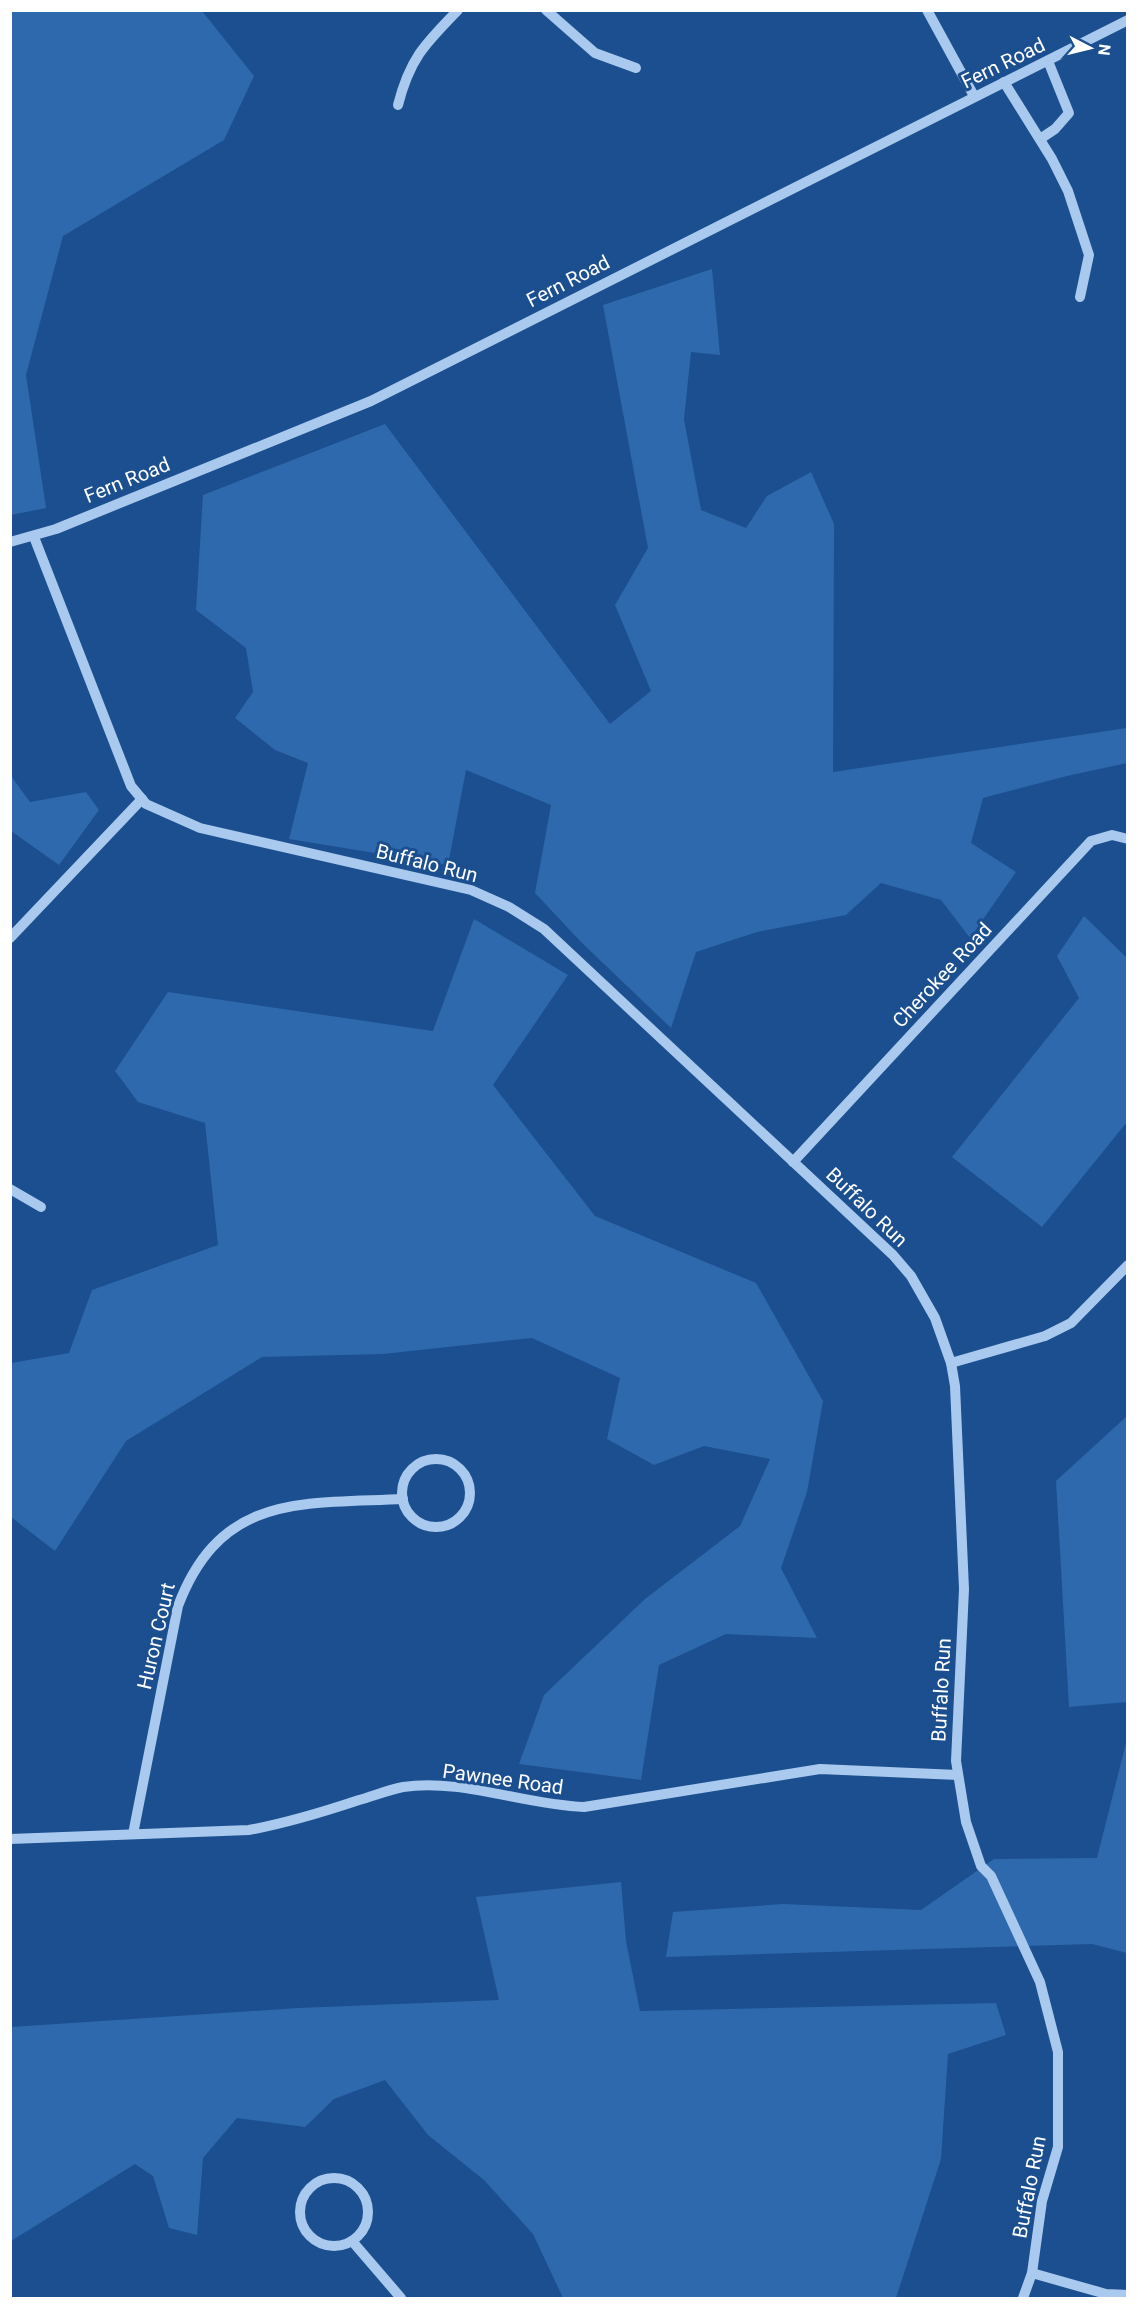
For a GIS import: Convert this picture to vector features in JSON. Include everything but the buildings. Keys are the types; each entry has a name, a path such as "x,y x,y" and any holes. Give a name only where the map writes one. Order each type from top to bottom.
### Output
{"street":[{"path":"398,105 405,78 419,51 458,10"},
{"path":"546,10 595,53 636,68"},
{"path":"927,10 974,96"},
{"name":"Fern Road","path":"10,542 34,537 371,401 1128,20"},
{"path":"1040,139 1055,129 1069,112 1048,61"},
{"path":"1004,82 1040,139 1068,191 1089,255 1080,297"},
{"name":"Buffalo Run","path":"34,537 131,786 146,804 200,828 471,890 509,907 544,929 893,1255 911,1276 935,1318 951,1363 955,1386 964,1589 957,1750 958,1775 966,1821 981,1866 991,1876 1040,1982 1058,2052 1058,2147 1042,2201 1032,2273 1023,2298"},
{"path":"10,938 142,799"},
{"name":"Cherokee Road","path":"793,1162 1091,841 1113,835 1128,839"},
{"path":"10,1189 41,1207"},
{"path":"951,1363 1045,1336 1071,1323 1128,1265"},
{"path":"433,1459 453,1464 467,1479 470,1490 468,1504 463,1513 446,1525 432,1526 415,1520 408,1512 403,1499 402,1488 411,1470 423,1461 433,1459"},
{"name":"Huron Court","path":"133,1834 178,1606 188,1579 204,1555 236,1526 276,1509 301,1504 403,1499"},
{"name":"Pawnee Road","path":"10,1839 249,1830 279,1825 410,1787 462,1789 551,1806 584,1807 820,1769 958,1775"},
{"path":"328,2179 349,2181 364,2195 368,2209 366,2223 362,2232 352,2241 330,2245 314,2239 307,2231 302,2222 301,2208 304,2197 318,2182 328,2179"},
{"path":"352,2241 401,2298"},
{"path":"1032,2273 1106,2294 1128,2295"}],"shaded area":[{"path":"11,10 202,11 254,76 224,140 63,236 26,375 46,508 11,515"},
{"path":"712,269 720,355 691,352 684,419 701,510 746,528 767,496 811,472 834,524 833,772 1127,728 1127,763 983,798 971,843 1016,872 970,938 941,900 881,883 846,915 757,932 696,952 671,1028 581,942 535,893 551,805 466,770 448,865 289,839 308,763 275,750 235,718 253,692 246,648 196,610 203,495 385,424 610,724 651,691 615,605 648,548 603,305"},
{"path":"11,776 30,802 86,792 99,810 59,865 11,831"},
{"path":"1084,916 1127,958 1127,1122 1042,1227 952,1157 1079,998 1057,956"},
{"path":"474,919 568,975 493,1085 595,1216 756,1283 823,1401 807,1492 781,1568 817,1638 726,1634 659,1665 641,1780 519,1764 544,1695 645,1599 740,1526 770,1459 704,1446 654,1465 607,1439 620,1378 532,1338 383,1354 262,1357 126,1441 55,1551 11,1517 11,1363 69,1353 92,1290 218,1245 205,1123 138,1102 115,1071 168,992 433,1031"},
{"path":"1127,1416 1127,1702 1069,1707 1056,1481"},
{"path":"1127,1739 1127,1953 1092,1944 666,1957 673,1912 783,1904 921,1910 994,1859 1097,1858"},
{"path":"621,1882 626,1941 640,2011 996,2003 1006,2035 948,2054 941,2159 896,2298 563,2298 533,2234 484,2180 428,2135 385,2080 334,2099 305,2127 237,2118 203,2158 197,2235 169,2228 153,2176 135,2164 11,2241 11,2027 298,2008 499,2000 476,1897"}]}
